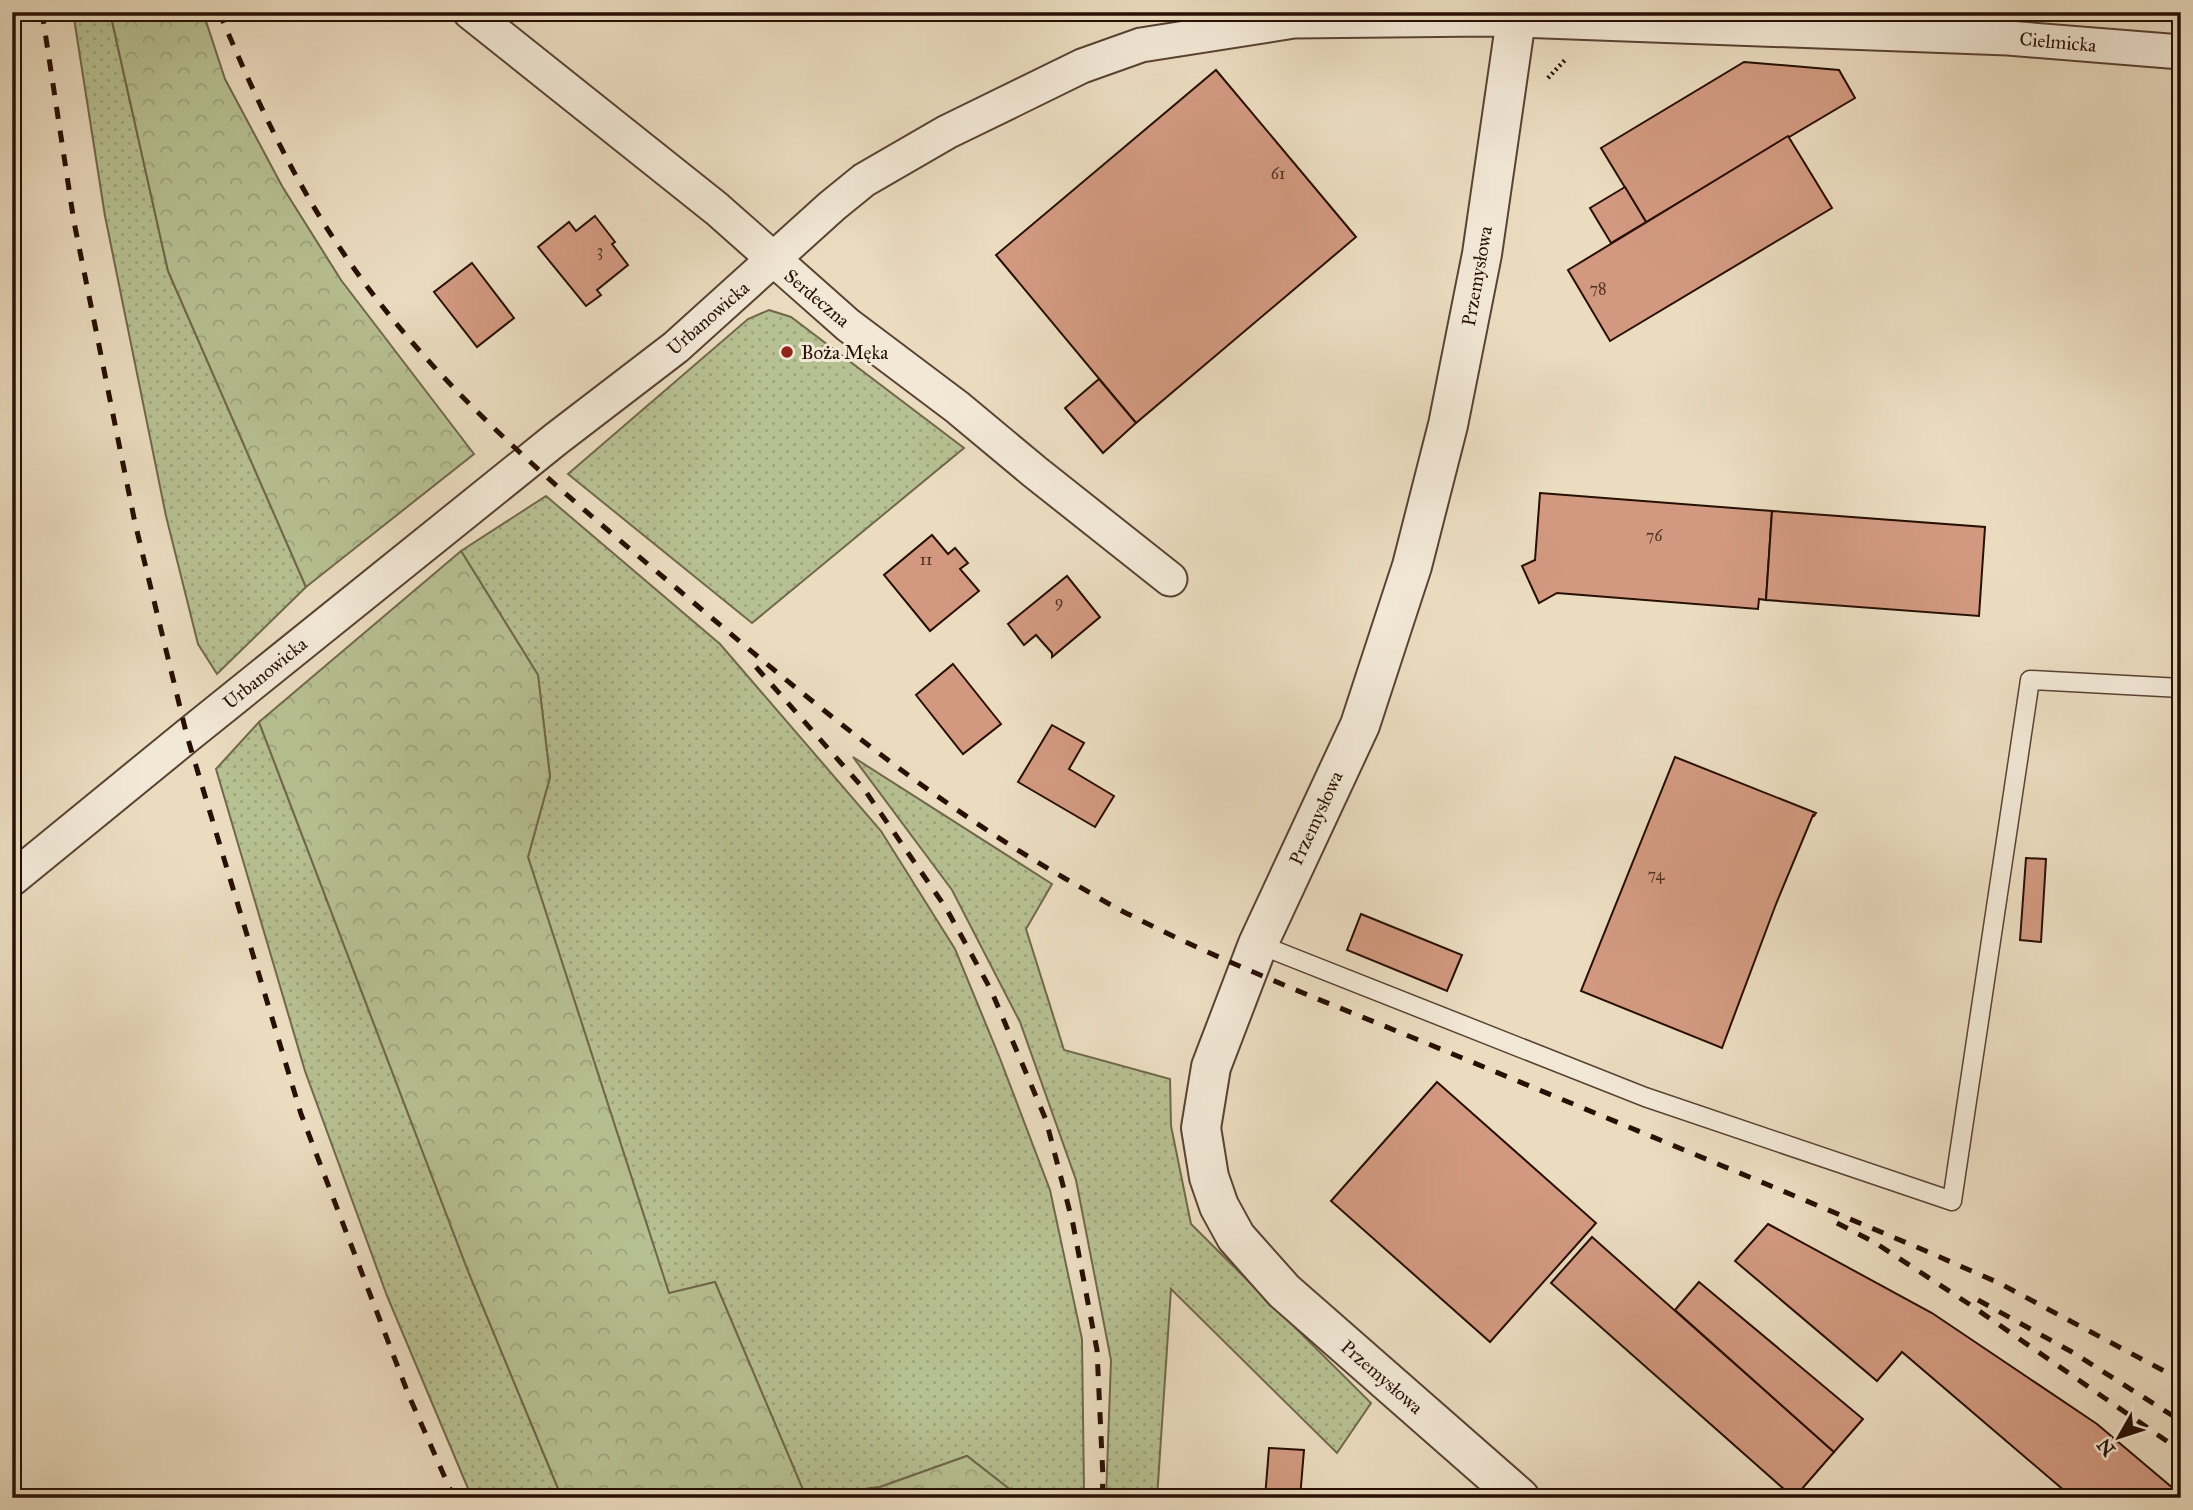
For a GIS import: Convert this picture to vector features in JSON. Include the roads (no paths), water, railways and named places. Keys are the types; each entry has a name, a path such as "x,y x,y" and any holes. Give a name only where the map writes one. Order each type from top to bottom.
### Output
{"street":[{"name":"Serdeczna","path":"470,12 717,209 848,326 957,407 1170,579"},
{"name":"Urbanowicka","path":"12,879 556,439 676,347 832,206 864,180 898,159 1082,66 1141,45 1294,21 1516,17"},
{"name":"Cielmicka","path":"1516,17 2008,38 2181,52"},
{"name":"Przemysłowa","path":"1516,17 1482,254 1448,425 1412,566 1360,725 1258,944 1211,1067 1201,1128 1209,1177 1219,1206 1236,1237 1284,1291 1520,1498"}],"lane":[{"path":"1258,944 1645,1097 1952,1201 2030,680 2181,688"}],"railway":[{"path":"42,12 74,222 135,523 187,736 301,1114 409,1396 454,1498"},
{"path":"219,12 276,136 325,226 379,302 417,348 458,392 544,475 820,707 964,815 1066,879 1170,935 1286,986 1999,1283 2181,1380"},
{"path":"756,667 864,789 946,908 991,990 1046,1120 1073,1224 1097,1350 1102,1498"},
{"path":"1837,1223 1874,1242 1969,1304 2181,1451"},
{"path":"1978,1300 2072,1352 2181,1421"}],"place":[{"name":"Boża Męka","path":"787,352"}]}
